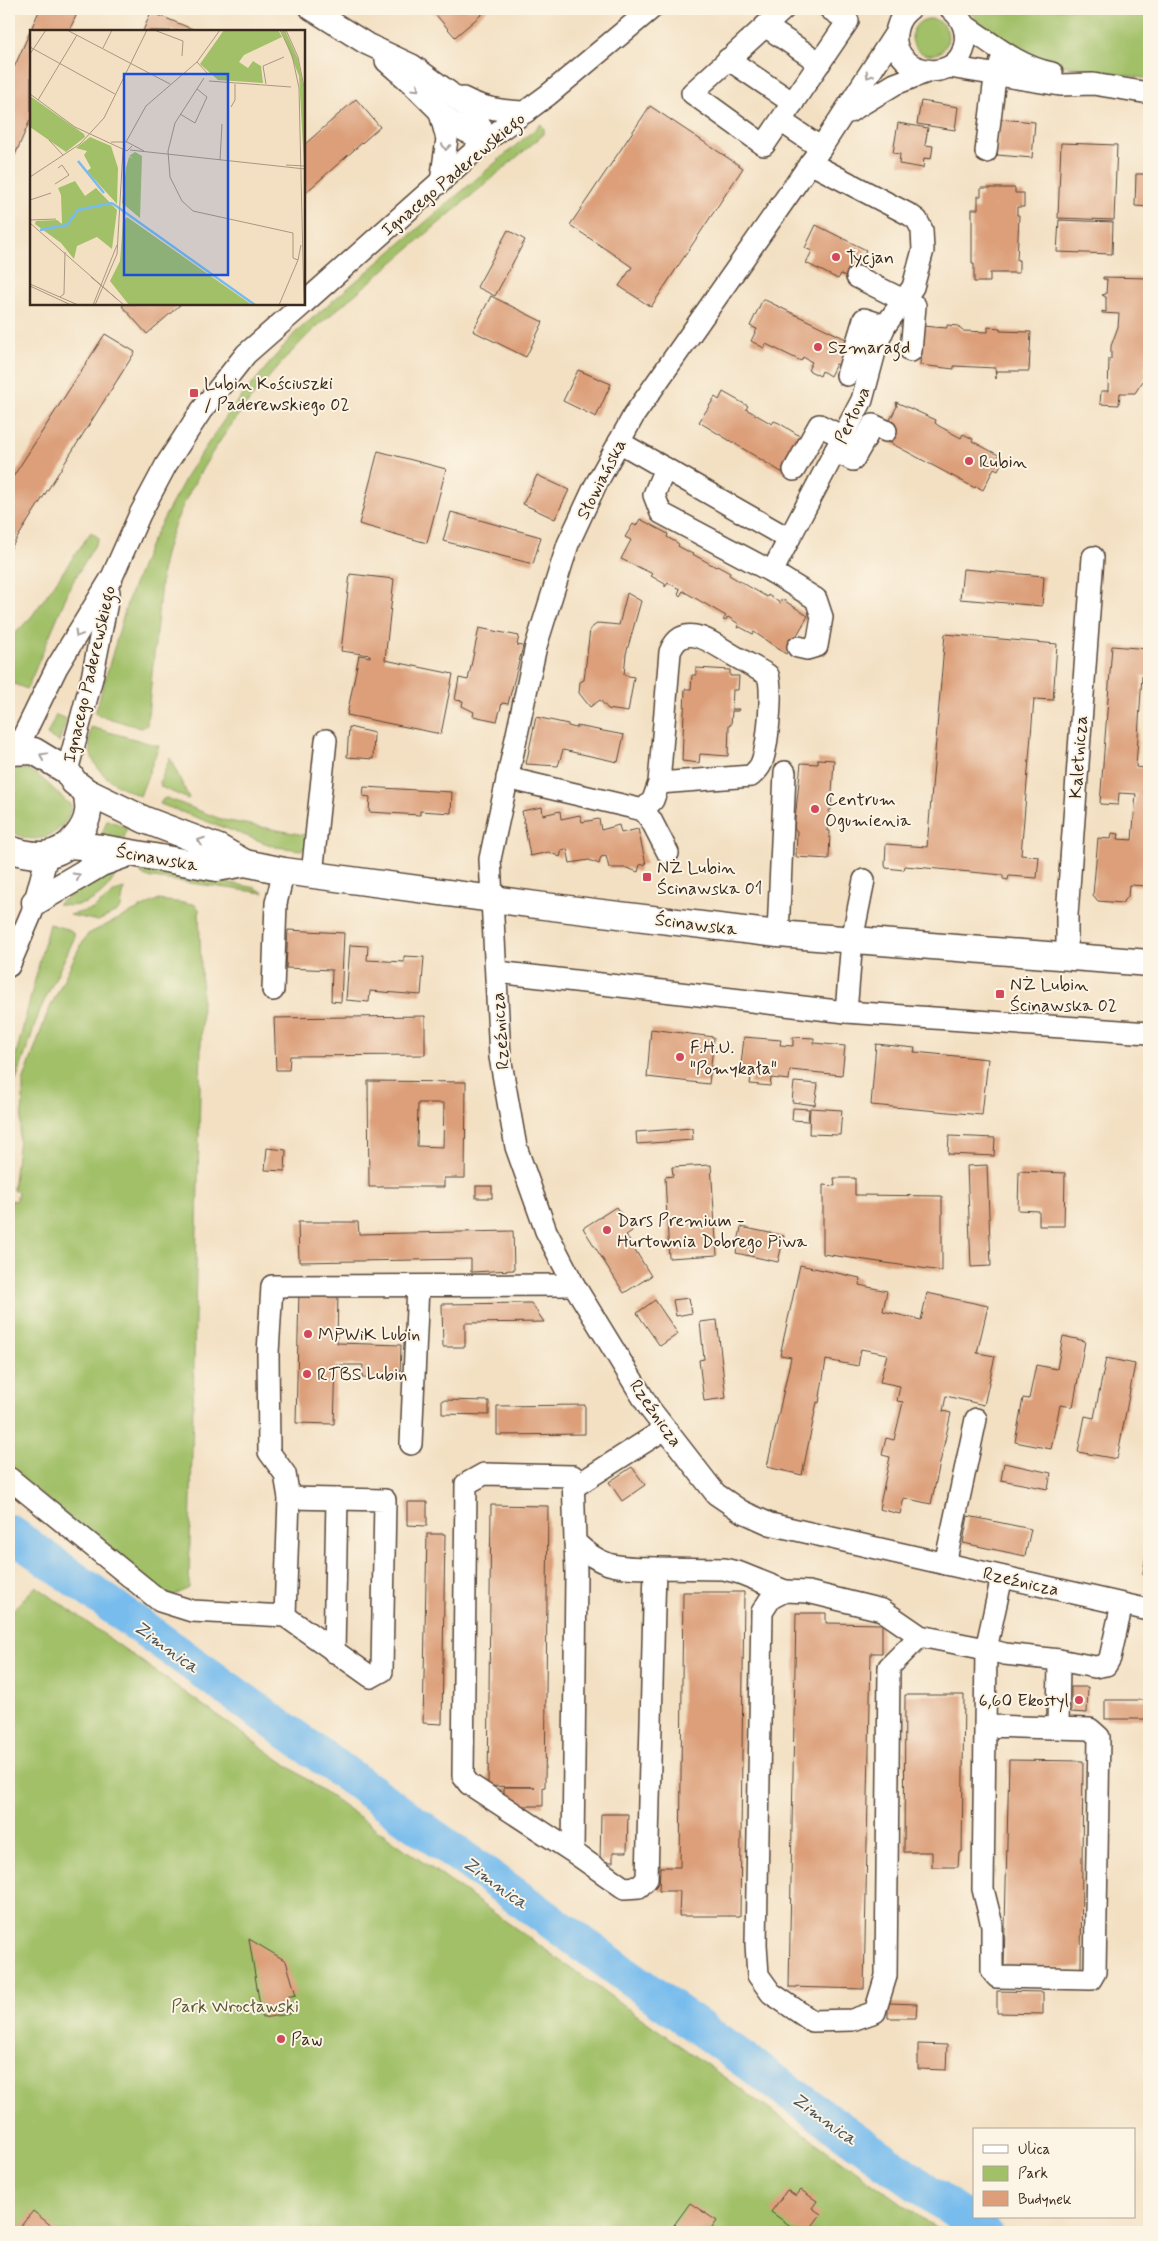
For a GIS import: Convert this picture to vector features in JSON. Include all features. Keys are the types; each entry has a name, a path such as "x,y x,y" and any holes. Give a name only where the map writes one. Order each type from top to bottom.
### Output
{"main road":[{"name":"Ścinawska","path":"13,751 34,751 67,771 74,782 87,792 145,820 219,848 244,863 284,871 778,934 1149,963"},
{"path":"58,850 83,829 88,812 87,792"},
{"name":"Ścinawska","path":"9,849 26,855 58,850 103,848 126,854 217,868 244,863"},
{"path":"35,902 100,863 126,854"}],"street":[{"path":"311,9 367,44 412,65 449,92 473,112 488,140"},
{"name":"Ignacego Paderewskiego","path":"305,301 488,140 526,112 652,9"},
{"path":"784,9 692,93 764,145 848,22 830,9"},
{"path":"901,17 900,55 907,63 927,72"},
{"name":"Słowiańska","path":"494,899 490,858 536,646 568,544 595,486 634,416 843,116 901,17"},
{"path":"958,17 1003,54 1043,71 1093,84"},
{"path":"949,68 959,58 966,36 958,17"},
{"path":"765,26 820,63"},
{"path":"367,44 421,92 440,113 475,137 488,140"},
{"path":"986,152 994,86 1003,54"},
{"path":"728,59 793,103"},
{"path":"843,116 895,84 927,72 949,68 1060,84 1093,84 1149,92"},
{"path":"449,92 479,106 495,110 526,112"},
{"path":"440,113 447,139 441,182"},
{"path":"781,121 816,156"},
{"name":"Perłowa","path":"772,572 866,389 877,344 885,326 913,287 923,250 922,230 917,220 816,156"},
{"path":"857,277 915,306 911,351"},
{"name":"Ignacego Paderewskiego","path":"13,751 57,667 112,577 140,514 166,465 202,411 246,354 301,305"},
{"path":"847,374 864,319 885,326"},
{"path":"794,470 819,425 853,460 873,425 886,431"},
{"path":"620,442 789,539"},
{"path":"665,468 654,495 661,513 772,572 816,599 820,606 822,617 817,646 807,650 798,647"},
{"name":"Kaletnicza","path":"1067,957 1067,915 1093,557"},
{"name":"Ignacego Paderewskiego","path":"67,771 92,678 112,577"},
{"path":"643,810 653,800 659,783 670,652 674,643 683,636 701,636 768,675 771,688 764,756 760,767 751,776 659,783"},
{"path":"312,875 326,740"},
{"path":"778,934 785,772"},
{"path":"507,778 643,810 652,820 668,854"},
{"path":"9,966 58,850"},
{"path":"273,990 276,903 284,871"},
{"path":"846,1012 852,940 864,880"},
{"name":"Rzeźnicza","path":"494,899 500,1057 516,1147 546,1231 574,1285 650,1410 716,1494 748,1514 770,1524 1149,1610"},
{"path":"497,972 846,1012 1149,1034"},
{"path":"285,1616 288,1498 285,1474 269,1452 268,1353 272,1286 574,1285"},
{"path":"411,1444 418,1286"},
{"path":"945,1564 976,1419"},
{"path":"574,1487 665,1429"},
{"path":"572,1852 575,1542 572,1476 484,1474 466,1484 464,1776 470,1784 624,1888 639,1887 647,1879 655,1568"},
{"path":"9,1478 160,1600 192,1611 285,1616 371,1677 382,1671 385,1500 288,1498"},
{"path":"334,1652 337,1499"},
{"path":"575,1542 589,1556 608,1566 724,1569 740,1572 785,1591 808,1592 882,1610 920,1636 1005,1654 1059,1660 1095,1667 1106,1665 1110,1658 1122,1604"},
{"path":"986,1726 1090,1730 1099,1737 1095,1972 1091,1979 996,1977 992,1971 992,1925 983,1889 986,1649 1002,1577"},
{"path":"785,1591 771,1598 762,1612 756,1944 758,1975 771,1993 812,2021 852,2020 875,2012 882,1992 886,1976 889,1667 920,1636"},
{"path":"1058,1728 1059,1660"}],"green space":[{"path":"966,9 1149,9 1149,79 1041,62 991,35"},
{"path":"930,19 937,20 943,24 947,30 947,44 943,50 937,54 930,55 923,54 917,50 913,44 912,37 913,30 917,24 923,20"},
{"path":"541,124 544,134 313,330 290,353 244,407 203,468 172,532 163,563 147,725 141,728 95,714 128,600 150,544 190,470 233,407 295,333"},
{"path":"91,532 99,538 71,585 27,689 9,682 9,640 32,616"},
{"path":"56,715 67,719 59,742 47,735"},
{"path":"91,727 159,746 140,796 117,785 100,771 94,762 91,752 89,741"},
{"path":"170,758 188,799 161,787 160,782"},
{"path":"19,768 41,778 71,805 69,816 56,832 37,839 18,835 9,828 9,770"},
{"path":"167,798 223,820 310,836 305,848 301,850 276,847 160,804 163,799"},
{"path":"107,820 127,827 124,839 102,834"},
{"path":"119,866 110,884 96,898 78,905 57,904"},
{"path":"141,866 256,888 264,893 146,877 141,874"},
{"path":"124,889 121,907 117,912 98,921 70,915 93,909 115,892"},
{"path":"157,900 194,904 199,909 202,1000 189,1588 173,1596 162,1594 9,1468 9,1217 11,1200 16,1201 18,1192 13,1190 23,1104 23,1082 47,1014 80,946 88,934"},
{"path":"49,924 70,930 74,934 74,939 40,1010 16,1081 16,1055"},
{"name":"Park Wrocławski","path":"36,1586 941,2232 9,2232 9,1614"}],"building":[{"path":"40,9 79,9 69,30 31,30"},
{"path":"431,9 488,9 455,37"},
{"path":"151,12 195,30 143,30"},
{"path":"30,32 30,120 9,169 9,79"},
{"path":"356,99 380,127 305,193 305,144"},
{"path":"921,101 958,107 955,130 917,124"},
{"path":"650,106 743,168 651,307 619,286 632,267 570,225"},
{"path":"1000,119 1035,122 1032,158 997,155"},
{"path":"898,123 928,128 925,145 933,146 931,159 924,158 923,168 899,164 900,154 893,153"},
{"path":"1061,143 1117,145 1114,220 1058,218"},
{"path":"1136,174 1149,174 1149,207 1135,206"},
{"path":"981,188 1015,188 1015,193 1024,193 1024,207 1017,207 1017,215 1019,215 1017,260 1019,260 1019,273 990,273 990,282 974,282 974,264 972,264 972,209 978,209 978,196 981,196"},
{"path":"1059,220 1113,222 1112,254 1057,252"},
{"name":"Tycjan","path":"816,225 866,250 852,279 841,274 838,279 806,263 812,251 805,248"},
{"path":"508,230 525,240 495,296 477,287"},
{"path":"1103,277 1149,278 1149,343 1145,370 1147,375 1135,393 1120,393 1119,405 1100,404 1101,391 1108,391 1109,359 1111,359 1111,346 1118,327 1119,314 1102,313 1102,311 1106,312 1106,297 1102,295 1106,294 1107,279 1103,279"},
{"path":"491,296 543,322 526,357 473,331"},
{"path":"763,299 848,340 841,354 847,357 842,367 836,364 830,376 822,371 820,376 808,370 812,362 803,357 801,361 766,344 764,348 751,341 757,329 750,326"},
{"path":"124,305 180,305 147,334 122,306"},
{"path":"947,325 959,326 963,331 988,332 988,327 1000,328 1000,331 1031,332 1029,371 996,371 996,379 995,368 954,366 954,369 920,365 922,326 947,328"},
{"path":"105,334 135,352 9,551 9,483"},
{"path":"578,370 611,384 596,417 563,401"},
{"path":"723,392 748,406 746,409 772,424 774,421 779,423 803,438 783,473 699,422 715,397 719,400"},
{"path":"896,402 936,420 935,423 939,426 961,438 963,434 973,439 972,441 1004,458 998,470 994,468 983,490 976,486 975,488 885,440 889,422 897,406"},
{"path":"378,451 446,469 427,543 359,524"},
{"path":"537,475 569,490 555,519 523,504"},
{"path":"451,512 541,537 533,564 443,541"},
{"path":"640,519 668,534 667,537 679,544 678,546 730,573 729,575 767,597 768,595 780,603 782,599 808,616 786,654 754,632 753,634 740,627 737,628 739,624 728,617 725,621 723,620 726,616 683,591 680,596 678,594 680,589 668,583 665,587 665,584 651,576 653,574 621,559 631,540 625,537 633,524 636,526"},
{"path":"963,569 1044,576 1042,606 960,599"},
{"path":"350,574 394,579 385,660 453,674 441,734 347,715 359,655 370,657 370,655 341,651"},
{"path":"627,593 641,601 626,654 624,675 634,677 628,712 608,709 600,700 590,707 579,693 580,682 584,680 590,629 598,623 619,625"},
{"path":"479,628 519,636 517,645 523,646 508,704 502,703 497,721 473,716 474,712 462,706 463,701 455,700 459,678 468,680"},
{"path":"945,634 1057,644 1053,700 1034,699 1021,855 1039,857 1037,878 1009,876 1008,880 1003,879 1003,875 905,866 904,870 886,868 886,844 927,847"},
{"path":"1112,646 1149,649 1149,676 1142,676 1136,767 1145,768 1144,794 1149,794 1149,886 1129,885 1128,897 1122,903 1098,901 1093,895 1098,838 1111,839 1112,833 1119,834 1118,839 1132,840 1136,794 1119,793 1118,805 1100,804"},
{"path":"696,668 730,670 730,676 739,676 738,690 733,690 732,709 739,709 738,711 732,711 731,725 729,725 728,756 700,754 699,763 682,761 685,689 691,689 692,675 696,675"},
{"path":"536,717 568,724 568,726 576,728 577,726 624,735 618,762 563,750 558,766 526,764"},
{"path":"349,727 374,733 373,759 347,757"},
{"name":"Centrum Ogumienia","path":"818,759 834,760 831,810 829,810 827,831 830,831 829,859 796,857 797,831 794,829 801,763 818,764"},
{"path":"364,787 452,792 451,813 420,811 420,815 369,812 370,797 363,796"},
{"path":"542,807 543,815 560,811 561,819 580,815 582,822 599,819 601,830 619,825 621,833 638,829 646,864 640,865 638,872 627,868 609,868 606,856 601,857 599,864 589,860 570,863 567,849 562,850 560,857 549,852 530,856 522,811"},
{"path":"288,930 344,933 341,1002 331,1001 332,970 286,968"},
{"path":"350,945 368,946 367,960 404,962 404,956 424,957 421,995 370,991 369,1002 346,1000"},
{"path":"425,1016 425,1055 290,1056 289,1070 276,1070 274,1018"},
{"name":"F.H.U. \"Pomykała\"","path":"651,1029 714,1037 709,1084 647,1077"},
{"path":"744,1037 781,1040 780,1045 793,1046 793,1037 814,1038 814,1043 845,1046 842,1075 790,1070 789,1080 771,1078 770,1086 750,1084 751,1076 740,1075"},
{"path":"876,1044 915,1048 914,1052 988,1059 982,1115 871,1105"},
{"path":"368,1081 466,1082 465,1178 444,1178 444,1187 369,1187","holes":["418,1103 444,1103 443,1147 417,1146"]},
{"path":"794,1082 818,1084 815,1105 792,1102"},
{"path":"793,1108 809,1109 808,1121 792,1120"},
{"path":"810,1108 842,1110 840,1135 809,1134"},
{"path":"692,1128 693,1140 637,1144 636,1132"},
{"path":"949,1136 995,1138 994,1156 948,1154"},
{"path":"267,1148 286,1150 285,1171 265,1170"},
{"path":"711,1165 717,1255 669,1258 665,1177 673,1176 672,1167"},
{"path":"987,1165 991,1266 971,1267 967,1166"},
{"path":"1019,1171 1065,1173 1064,1226 1039,1226 1039,1211 1018,1210"},
{"path":"834,1178 855,1178 855,1195 942,1196 942,1271 823,1254 823,1185 835,1186"},
{"path":"476,1186 492,1186 492,1198 476,1198"},
{"path":"616,1207 632,1231 626,1235 651,1276 624,1293 583,1228"},
{"path":"298,1222 358,1222 359,1234 513,1231 514,1270 471,1272 471,1259 299,1262"},
{"path":"741,1227 784,1236 778,1262 736,1253"},
{"path":"800,1265 860,1278 859,1285 887,1291 883,1311 921,1320 927,1293 988,1306 977,1353 995,1356 984,1405 946,1396 943,1411 951,1413 931,1504 904,1498 900,1514 879,1509 890,1457 882,1455 886,1438 894,1440 903,1402 897,1401 900,1386 880,1382 887,1354 861,1349 858,1366 826,1360 819,1403 817,1402 802,1475 767,1467 791,1357 780,1355"},
{"path":"299,1291 338,1293 337,1343 401,1345 400,1379 362,1378 363,1365 336,1365 334,1424 296,1423"},
{"path":"689,1298 692,1313 676,1316 673,1300"},
{"path":"655,1300 678,1334 660,1346 637,1313"},
{"path":"531,1303 544,1322 465,1323 465,1347 443,1347 442,1304"},
{"path":"717,1320 726,1398 704,1401 699,1360 704,1359 700,1322"},
{"path":"1063,1336 1085,1341 1073,1407 1060,1405 1051,1449 1015,1442 1023,1398 1029,1399 1036,1365 1057,1369"},
{"path":"1106,1358 1135,1364 1117,1459 1078,1452 1085,1416 1094,1418"},
{"path":"442,1400 489,1401 489,1415 442,1414"},
{"path":"585,1405 585,1434 497,1435 497,1406"},
{"path":"1004,1463 1051,1473 1048,1489 1001,1480"},
{"path":"632,1467 645,1485 622,1501 609,1482"},
{"path":"407,1502 427,1502 427,1526 407,1525"},
{"path":"491,1505 548,1506 545,1787 543,1787 543,1806 509,1806 504,1802 504,1787 535,1787 488,1786"},
{"path":"968,1516 1031,1529 1025,1556 963,1543"},
{"path":"427,1534 445,1534 442,1724 423,1723"},
{"path":"1146,1554 1149,1554 1149,1575 1143,1574"},
{"path":"683,1592 744,1592 740,1916 679,1916 680,1891 659,1891 660,1867 680,1867"},
{"path":"796,1613 826,1613 826,1623 882,1624 882,1653 871,1653 864,1989 789,1987"},
{"name":"6,60 Ekostyl","path":"1071,1687 1088,1687 1087,1713 1071,1712"},
{"path":"905,1695 964,1695 962,1852 959,1852 958,1867 932,1867 932,1852 904,1852"},
{"path":"1105,1700 1149,1700 1149,1719 1105,1719"},
{"path":"1009,1760 1083,1761 1081,1968 1004,1967"},
{"path":"601,1814 628,1814 627,1852 613,1852 613,1862 600,1862"},
{"path":"249,1939 286,1961 296,1995 286,1997 289,2014 262,2018"},
{"path":"997,1991 1043,1992 1043,2014 997,2013"},
{"path":"888,2003 917,2004 916,2018 888,2018"},
{"path":"918,2044 947,2045 946,2070 918,2069"},
{"path":"787,2190 796,2196 801,2190 817,2201 812,2208 821,2214 808,2232 799,2232 771,2212"},
{"path":"690,2203 717,2221 710,2231 669,2232"},
{"path":"33,2211 59,2232 16,2232"}],"waterway":[{"name":"Zimnica","path":"9,1532 984,2232"}],"place":[{"name":"Tycjan","path":"836,257"},
{"name":"Szmaragd","path":"818,347"},
{"name":"Lubin Kościuszki / Paderewskiego 02","path":"194,393"},
{"name":"Rubin","path":"969,461"},
{"name":"Centrum Ogumienia","path":"815,809"},
{"name":"NŻ Lubin Ścinawska 01","path":"647,877"},
{"name":"NŻ Lubin Ścinawska 02","path":"1000,994"},
{"name":"F.H.U. \"Pomykała\"","path":"680,1057"},
{"name":"Dars Premium - Hurtownia Dobrego Piwa","path":"607,1230"},
{"name":"MPWiK Lubin","path":"308,1334"},
{"name":"RTBS Lubin","path":"307,1374"},
{"name":"6,60 Ekostyl","path":"1079,1700"},
{"name":"Paw","path":"281,2039"}]}
